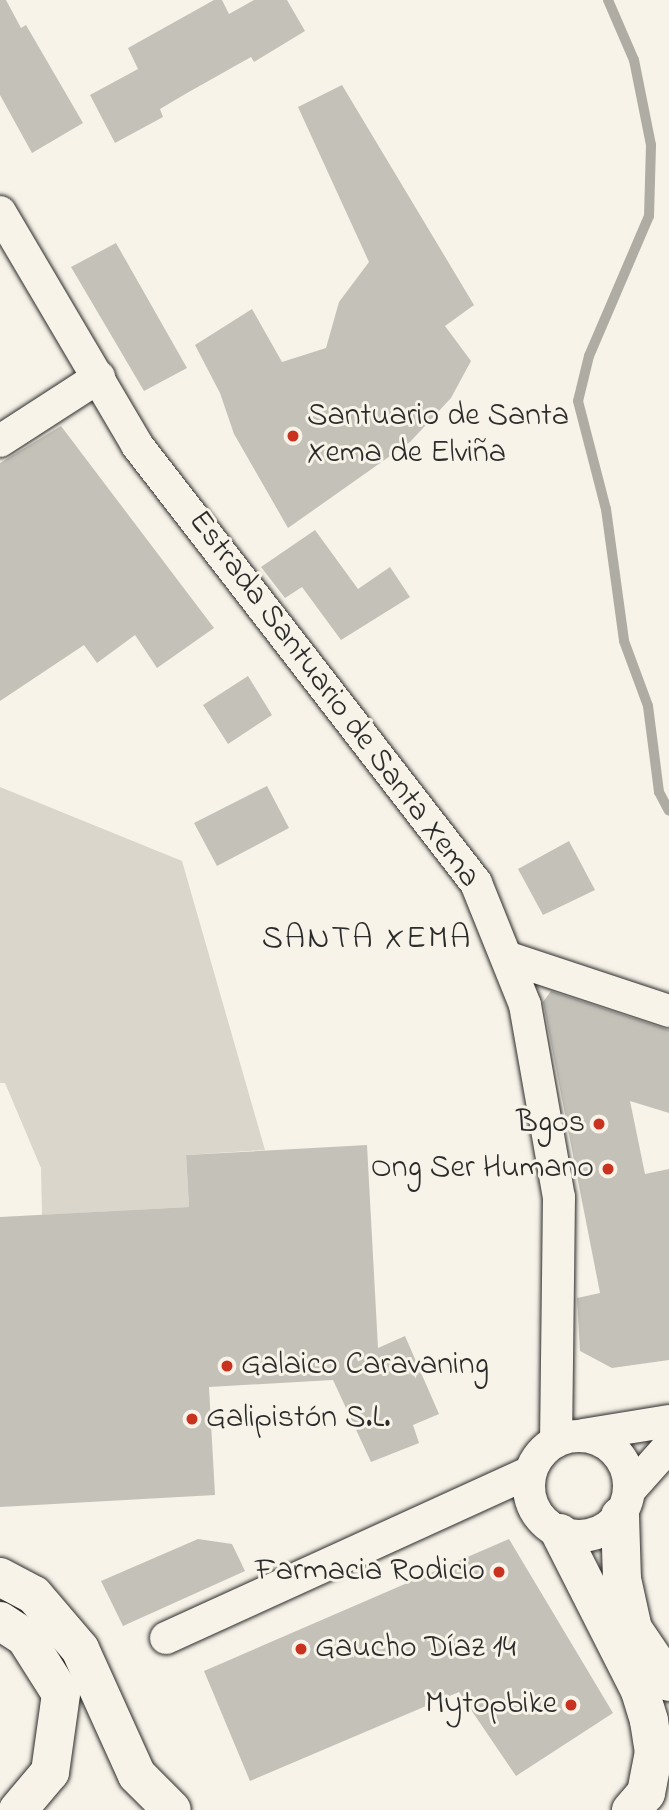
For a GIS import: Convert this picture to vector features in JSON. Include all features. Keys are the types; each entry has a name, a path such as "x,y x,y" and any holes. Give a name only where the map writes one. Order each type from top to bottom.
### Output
{"highway":[{"path":"625,1504 622,1579 633,1629 669,1682"},
{"path":"561,1534 640,1691 649,1721 654,1752 646,1793 631,1810"},
{"path":"0,1577 34,1595 80,1649 137,1775 172,1810"},
{"path":"0,1621 25,1637 61,1694 50,1772 18,1810"}],"street":[{"name":"Estrada Santuario de Santa Xema","path":"0,212 137,445 476,883 509,958 525,1005 559,1197 569,1438"},
{"path":"0,441 99,377"},
{"path":"509,958 669,1011"},
{"path":"669,1421 569,1438 536,1460 530,1472 534,1508 547,1526 561,1534 593,1535 625,1504 669,1446"},
{"path":"569,1438 612,1448 629,1475 625,1504"},
{"path":"166,1638 530,1472"}],"shaded area":[{"path":"0,787 182,861 265,1150 186,1155 189,1207 42,1215 41,1168 5,1083 0,1083"}],"building":[{"path":"0,0 6,0 21,28 26,25 83,123 32,153 0,95"},
{"path":"214,0 222,0 229,14 254,0 287,0 305,31 254,62 251,57 187,93 160,109 163,117 115,143 90,95 138,69 128,48"},
{"path":"342,85 474,305 445,326 471,361 451,398 410,442 288,528 234,434 220,393 195,345 252,309 282,362 326,348 339,302 369,262 298,107"},
{"path":"116,243 187,368 144,391 71,267"},
{"path":"61,426 214,628 157,668 135,635 97,663 84,645 0,701 0,463"},
{"path":"315,530 358,589 390,567 410,597 341,640 302,587 285,598 261,567"},
{"path":"248,676 272,715 228,744 203,705"},
{"path":"267,786 289,828 217,866 194,823"},
{"path":"569,841 595,890 543,915 518,869"},
{"path":"551,991 669,1030 669,1113 630,1101 645,1174 669,1169 669,1360 612,1368 580,1351 577,1298 600,1293 543,1002"},
{"path":"367,1145 378,1348 405,1336 439,1414 413,1425 419,1443 371,1462 333,1380 209,1387 215,1495 0,1507 0,1217 189,1207 186,1155"},
{"path":"198,1539 232,1544 245,1571 123,1626 101,1581"},
{"path":"509,1539 613,1713 516,1776 459,1692 250,1781 204,1671"}],"waterway":[{"path":"608,0 634,60 651,145 649,216 589,356 578,401 606,509 624,641 648,706 659,792 669,811"}],"place":[{"name":"Santuario de Santa Xema de Elviña","path":"293,436"},
{"name":"Bgos","path":"599,1124"},
{"name":"Ong Ser Humano","path":"608,1169"},
{"name":"Galaico Caravaning","path":"227,1366"},
{"name":"Galipistón S.L.","path":"192,1419"},
{"name":"Farmacia Rodicio","path":"499,1572"},
{"name":"Gaucho Díaz 14","path":"301,1649"},
{"name":"Mytopbike","path":"571,1705"}],"district":[{"name":"SANTA XEMA","path":"367,940"}]}
